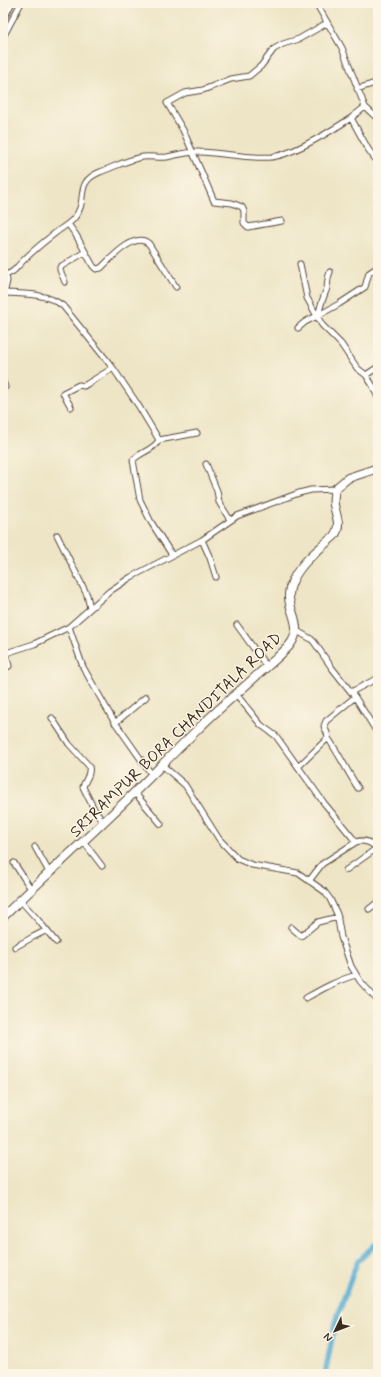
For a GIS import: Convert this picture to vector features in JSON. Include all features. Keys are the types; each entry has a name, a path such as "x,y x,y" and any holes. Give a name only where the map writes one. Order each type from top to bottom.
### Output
{"main road":[{"path":"3,17 10,3"},
{"path":"335,488 348,478 378,468"},
{"name":"SRIRAMPUR BORA CHANDITALA ROAD","path":"3,917 198,729 268,667 289,645 297,631 289,594 290,587 303,565 334,536 338,530 333,500 335,488"}],"street":[{"path":"3,37 22,3"},
{"path":"316,3 342,48 365,107 378,118"},
{"path":"282,221 250,227 246,226 244,223 244,211 242,207 232,203 216,202 213,199 180,124 168,105 168,102 185,93 203,90 231,79 249,76 261,66 274,49 298,39 327,23"},
{"path":"357,89 378,82"},
{"path":"159,440 113,368 63,306 49,297 4,296 5,274 15,270 42,243 68,224 79,211 85,183 93,176 141,157 166,157 192,151 254,157 278,155 313,141 351,118 365,107"},
{"path":"351,118 368,149 378,163"},
{"path":"68,224 76,235 94,268 99,269 126,244 141,240 146,241 176,288"},
{"path":"65,282 60,267 85,252"},
{"path":"300,264 307,298 318,315 322,325 341,344 357,368 366,375 378,398"},
{"path":"298,328 304,322 339,304 365,287 369,272 378,268"},
{"path":"318,315 330,272"},
{"path":"366,375 378,367"},
{"path":"71,407 64,393 79,385 84,386 113,368"},
{"path":"3,381 5,387"},
{"path":"172,555 160,538 140,500 132,460 152,448 159,440 196,433"},
{"path":"206,464 217,490 219,502 230,520"},
{"path":"3,669 9,666 4,654 37,642 69,626 110,591 131,577 202,540 230,520 243,513 269,505 299,493 311,490 335,488"},
{"path":"57,535 87,595 90,608"},
{"path":"202,540 216,577"},
{"path":"238,625 268,667"},
{"path":"69,626 83,667 115,723 152,775"},
{"path":"297,631 314,642 332,668 353,694 378,734"},
{"path":"358,788 347,772 339,755 328,738 324,726 325,723 353,694 378,678"},
{"path":"236,694 261,725 276,736 324,803 356,842"},
{"path":"115,723 146,697"},
{"path":"52,718 69,744 89,766 90,769 88,779 83,787 94,809 103,822"},
{"path":"298,767 328,738"},
{"path":"162,765 185,785 219,839 238,859 252,865 298,873 324,891 334,906 338,917 341,937 351,966 360,981 378,1001"},
{"path":"134,792 161,824"},
{"path":"309,881 322,864 360,840 366,841 377,848 346,870"},
{"path":"83,841 102,866"},
{"path":"35,848 50,872"},
{"path":"14,863 31,890"},
{"path":"20,900 56,942"},
{"path":"369,909 378,902"},
{"path":"291,927 300,936 318,922 338,917"},
{"path":"16,947 47,930"},
{"path":"306,998 343,978 356,975"}],"waterway":[{"path":"325,1374 335,1323 357,1262 378,1242"}]}
